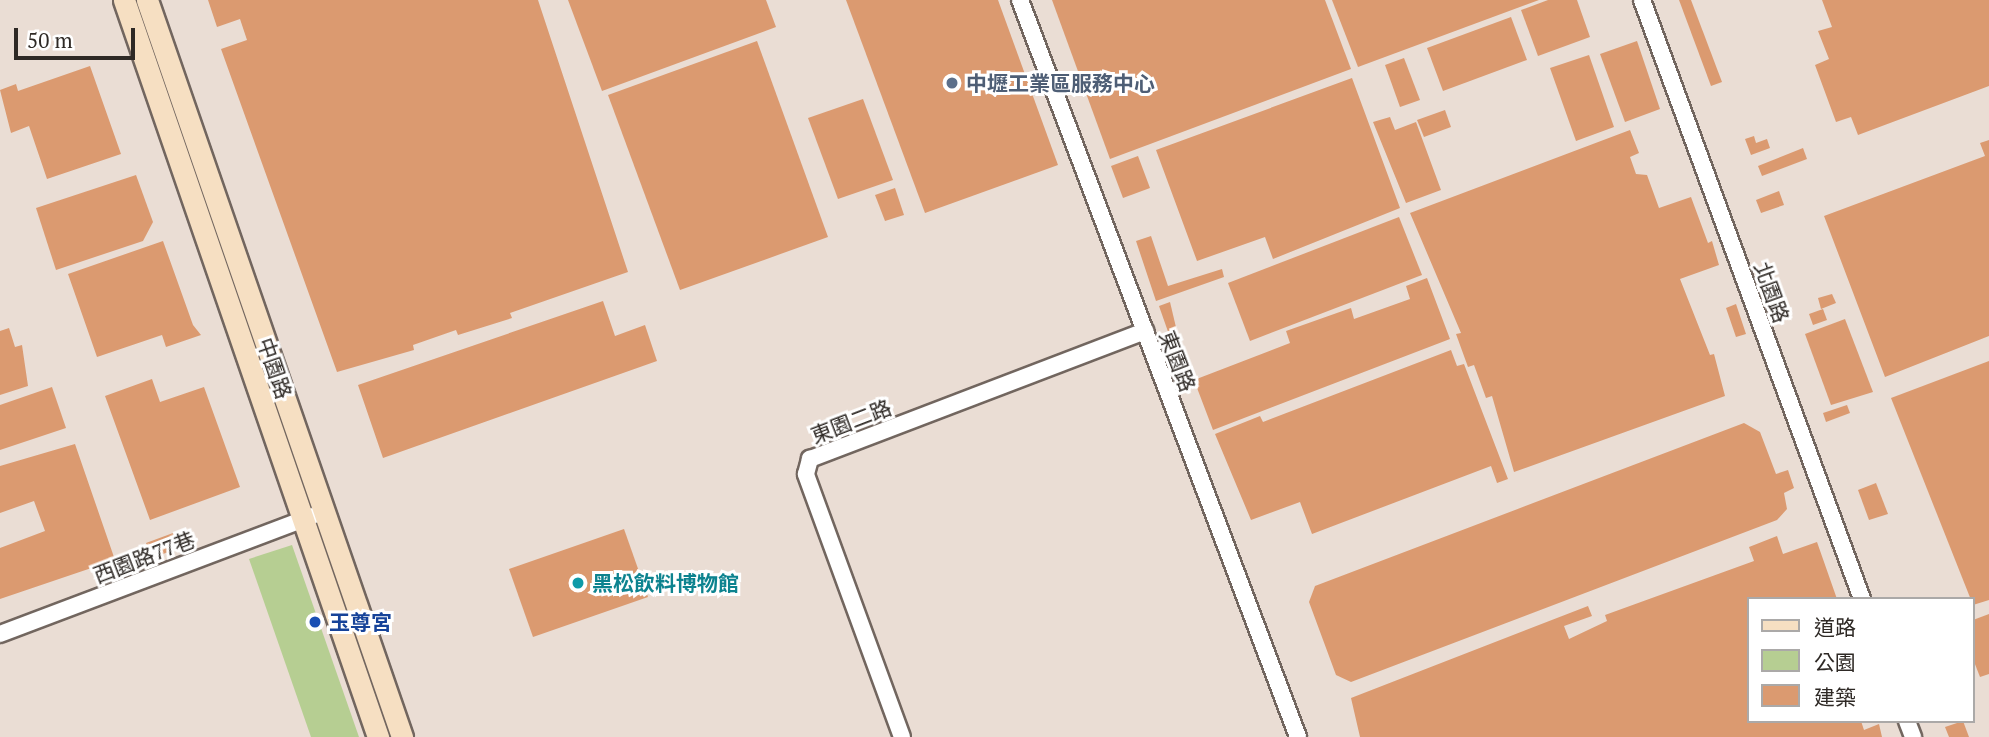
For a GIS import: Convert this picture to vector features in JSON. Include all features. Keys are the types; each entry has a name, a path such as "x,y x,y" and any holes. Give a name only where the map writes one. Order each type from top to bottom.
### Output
{"main road":[{"name":"中園路","path":"124,0 378,737"},
{"name":"中園路","path":"147,0 402,737"}],"street":[{"name":"東園路","path":"1020,0 1298,737"},
{"name":"北園路","path":"1642,0 1861,597"},
{"name":"東園二路","path":"902,737 806,474 810,459 1144,331"},
{"name":"西園路77巷","path":"0,634 324,511"}],"green space":[{"path":"292,545 359,737 311,737 249,559"}],"building":[{"path":"208,0 538,0 628,272 510,313 512,318 458,335 456,330 413,345 414,350 337,372 221,49 247,40 240,19 217,27"},
{"path":"568,0 766,0 776,27 602,91"},
{"name":"中壢工業區服務中心","path":"846,0 998,0 1058,165 925,213"},
{"path":"1052,0 1325,0 1351,69 1110,159"},
{"path":"1332,0 1539,0 1358,67"},
{"path":"1548,0 1577,0 1590,37 1538,56 1521,10"},
{"path":"1679,0 1691,0 1722,82 1711,86"},
{"path":"1822,0 1989,0 1989,86 1858,135 1851,117 1836,122 1815,65 1829,59 1818,31 1832,27"},
{"path":"1511,17 1527,60 1443,91 1427,48"},
{"path":"757,41 828,237 680,290 608,95"},
{"path":"1637,41 1660,109 1625,122 1600,54"},
{"path":"1589,55 1614,127 1576,141 1550,68"},
{"path":"1404,58 1420,100 1400,107 1385,65"},
{"path":"90,66 121,154 47,179 29,126 11,133 0,90 16,84 18,91"},
{"path":"1352,78 1400,208 1273,259 1265,237 1197,261 1156,150"},
{"path":"863,99 893,180 838,199 808,118"},
{"path":"1445,110 1451,127 1424,137 1417,120"},
{"path":"1390,117 1395,130 1416,122 1441,190 1406,203 1373,122"},
{"path":"1630,130 1639,153 1630,157 1636,174 1647,175 1659,208 1691,197 1708,243 1712,241 1719,265 1680,279 1710,355 1714,354 1725,396 1514,472 1492,396 1486,398 1474,365 1468,367 1456,334 1461,333 1410,213"},
{"path":"1754,136 1756,143 1767,139 1770,148 1751,155 1745,139"},
{"path":"1989,140 1989,336 1885,377 1824,216 1985,156 1980,143"},
{"path":"1803,148 1807,159 1762,176 1758,166"},
{"path":"1138,156 1150,188 1123,198 1111,166"},
{"path":"136,175 153,222 143,241 56,270 36,208"},
{"path":"895,188 904,215 885,221 875,195"},
{"path":"1779,191 1784,205 1761,213 1756,200"},
{"path":"1399,217 1422,275 1250,341 1228,283"},
{"path":"1151,236 1168,286 1222,269 1224,277 1156,301 1136,241"},
{"path":"163,241 193,325 201,335 166,347 162,335 97,357 68,274"},
{"path":"1427,278 1450,339 1213,430 1194,380 1290,343 1286,331 1351,308 1354,319 1410,299 1406,286"},
{"path":"1832,294 1836,303 1821,309 1818,298"},
{"path":"603,301 615,336 645,325 657,361 383,458 358,385"},
{"path":"1170,302 1179,340 1172,343 1159,306"},
{"path":"1736,304 1746,334 1736,337 1726,308"},
{"path":"1823,309 1827,320 1813,325 1809,314"},
{"path":"1845,319 1873,392 1831,405 1805,334"},
{"path":"9,328 15,347 22,345 28,386 0,395 0,331"},
{"path":"1451,350 1457,366 1464,364 1508,479 1497,483 1491,466 1312,534 1300,502 1251,520 1215,434 1260,416 1263,422"},
{"path":"1989,361 1989,600 1975,604 1975,597 1970,597 1891,398"},
{"path":"152,379 160,402 204,387 240,487 150,520 105,396"},
{"path":"52,387 66,428 0,450 0,405"},
{"path":"1847,405 1850,413 1826,422 1823,413"},
{"path":"1744,423 1760,432 1776,474 1788,470 1794,488 1784,493 1787,509 1777,520 1351,682 1336,675 1309,602 1315,586"},
{"path":"75,444 115,560 0,599 0,548 45,531 34,501 0,513 0,466"},
{"path":"1876,483 1888,514 1869,520 1858,490"},
{"name":"黑松飲料博物館","path":"624,529 648,597 533,637 509,569"},
{"path":"173,533 178,548 158,556 149,551 146,543"},
{"path":"1777,536 1783,554 1817,542 1836,597 1748,597 1748,723 1862,723 1864,730 1879,724 1882,737 1360,737 1351,698 1588,606 1592,616 1564,626 1569,639 1607,621 1605,615 1754,561 1749,547"},
{"path":"1989,614 1989,674 1980,677 1975,664 1975,619"},
{"path":"1964,723 1969,737 1949,737 1945,727"}],"place":[{"name":"中壢工業區服務中心","path":"952,83"},
{"name":"黑松飲料博物館","path":"578,583"},
{"name":"玉尊宮","path":"315,622"}]}
